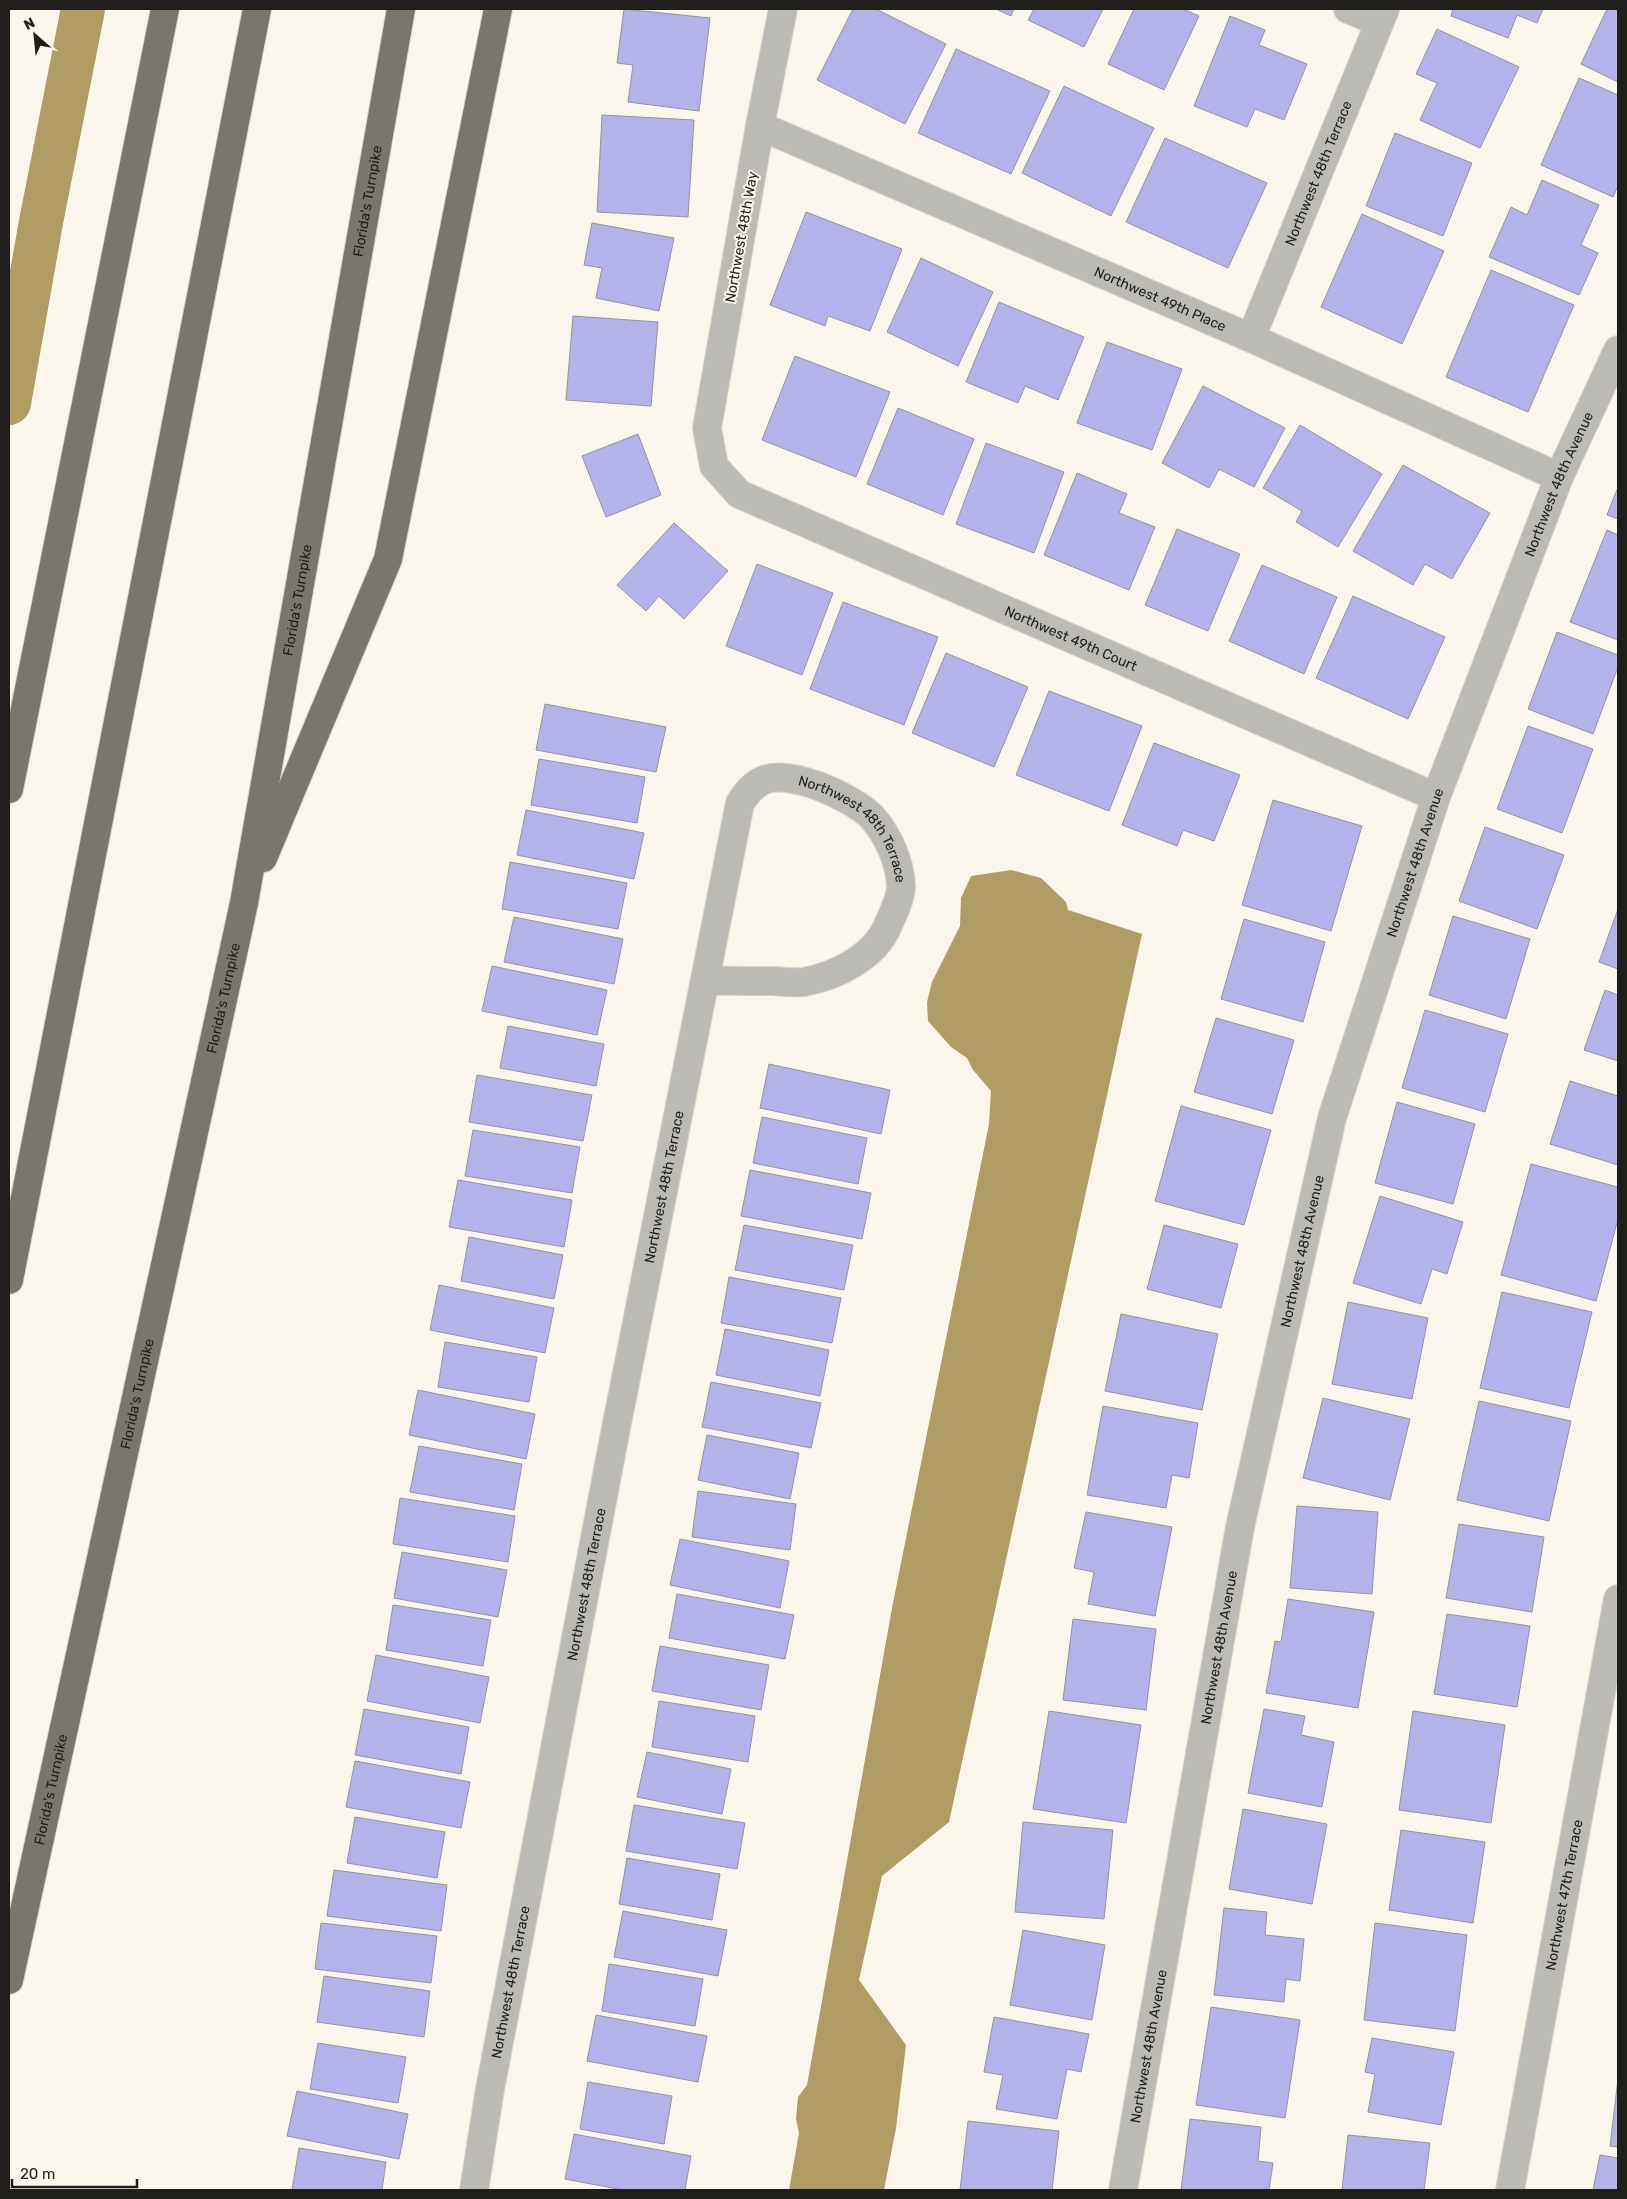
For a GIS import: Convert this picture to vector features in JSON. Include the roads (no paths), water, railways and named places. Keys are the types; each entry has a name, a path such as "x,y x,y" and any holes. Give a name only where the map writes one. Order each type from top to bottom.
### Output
{"highway":[{"path":"9,789 165,9"},
{"path":"9,1280 257,9"},
{"name":"Florida's Turnpike","path":"9,1980 244,903 400,9"},
{"path":"244,903 388,559 498,9"}],"street":[{"name":"Northwest 48th Way","path":"714,466 708,428 760,126 783,9"},
{"path":"1348,9 1382,15"},
{"name":"Northwest 48th Terrace","path":"1251,338 1382,15"},
{"name":"Northwest 49th Place","path":"760,126 1251,338 1559,477"},
{"name":"Northwest 48th Avenue","path":"1123,2190 1240,1527 1332,1118 1436,797 1559,477 1618,350"},
{"name":"Northwest 49th Court","path":"714,466 739,494 1436,797"},
{"name":"Northwest 48th Terrace","path":"474,2190 494,2069 612,1447 740,803 749,790 764,780 784,776 813,784 844,798 871,817 886,838 897,863 901,887 884,935 865,956 835,973 802,982 705,980"},
{"name":"Northwest 47th Terrace","path":"1510,2190 1618,1599"}],"waterway":[{"path":"9,403 41,222 83,9"}]}
